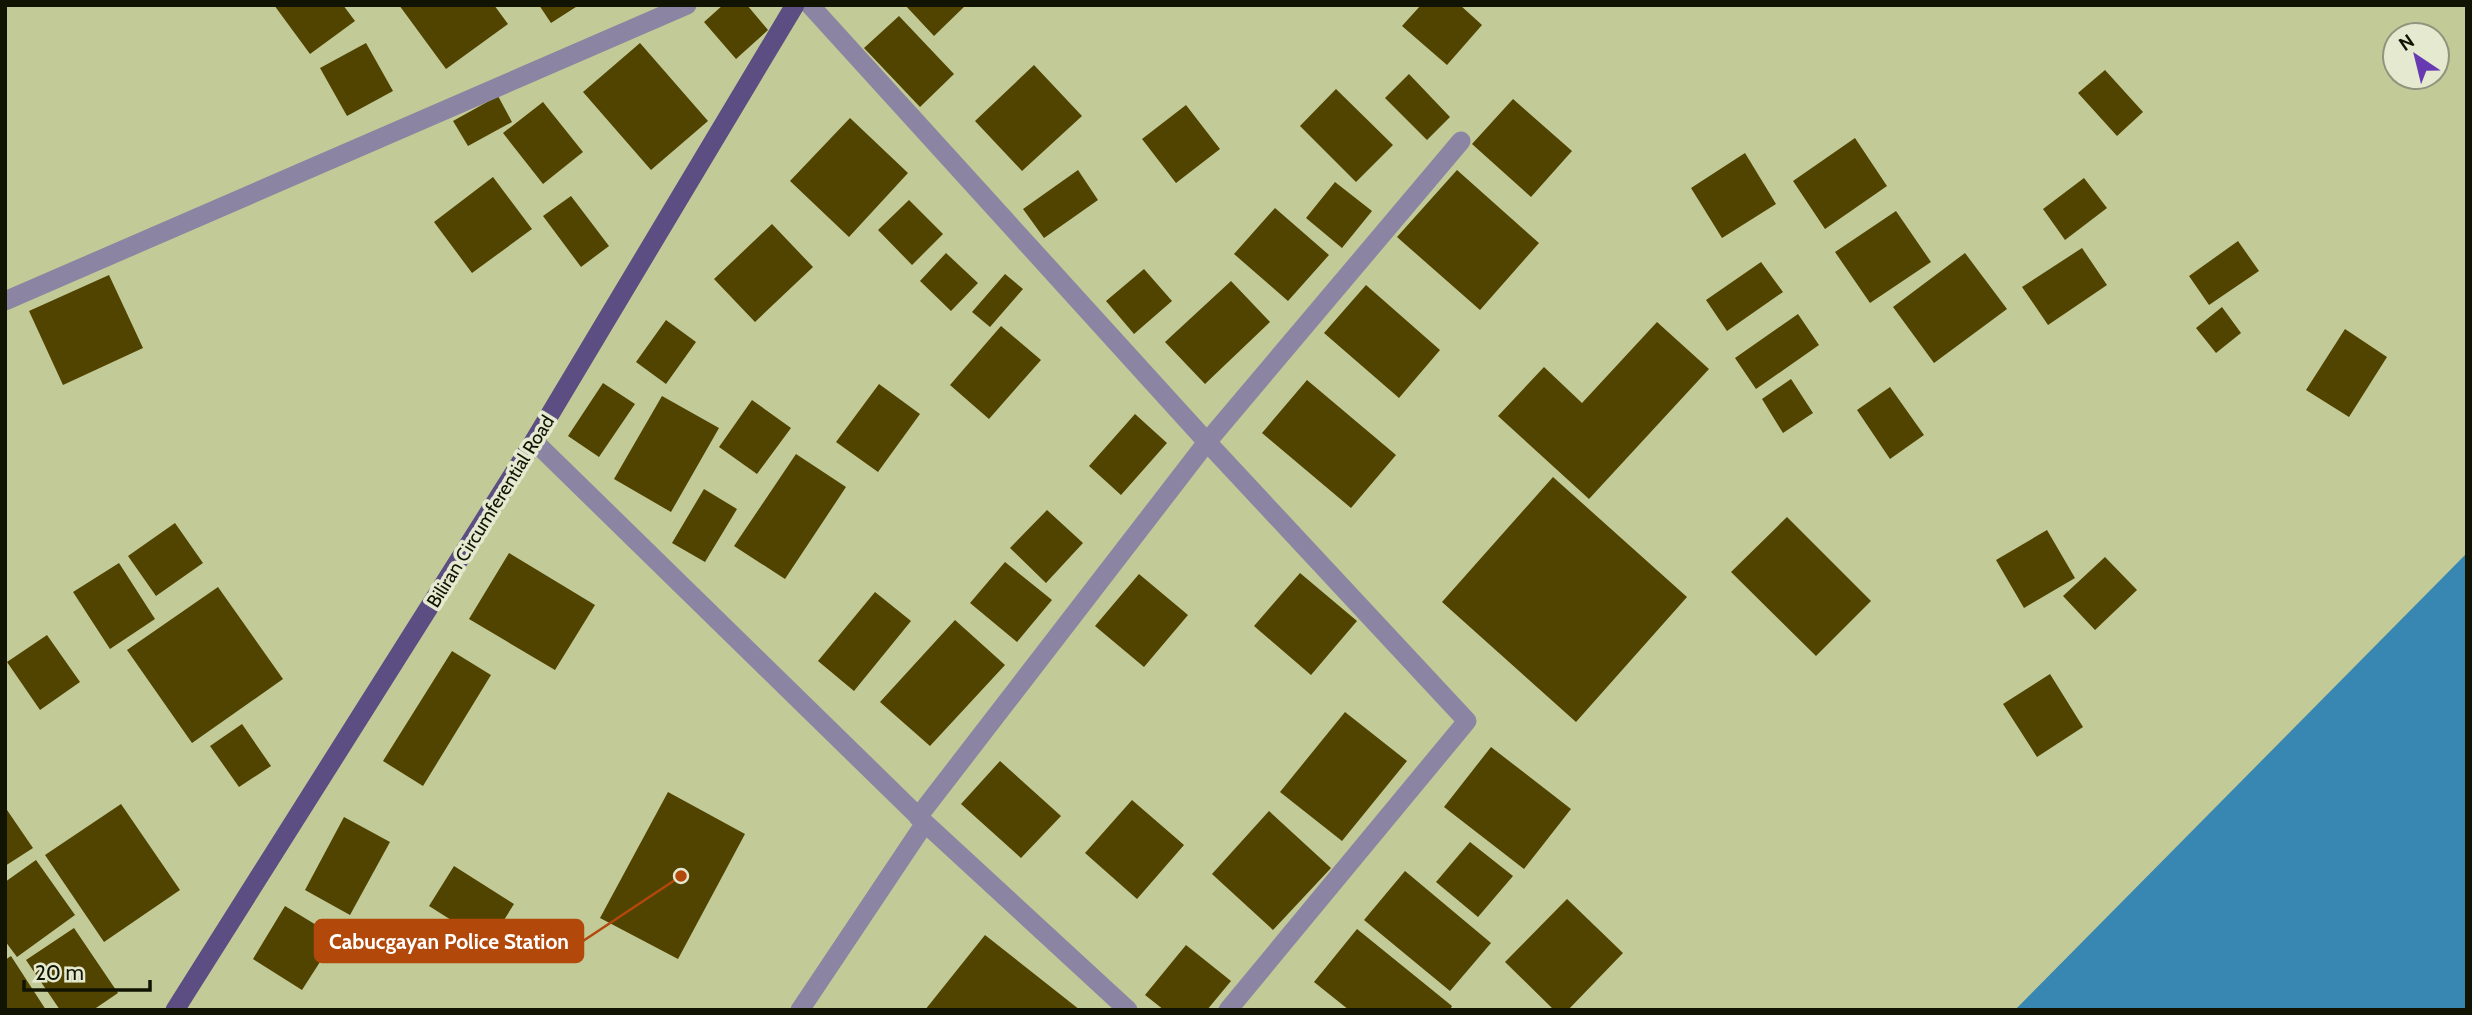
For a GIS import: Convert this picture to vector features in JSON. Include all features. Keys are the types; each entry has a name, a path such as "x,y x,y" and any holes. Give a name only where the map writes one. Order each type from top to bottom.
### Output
{"main road":[{"name":"Biliran Circumferential Road","path":"175,1010 534,441 795,5"}],"street":[{"path":"5,301 687,5"},
{"path":"810,5 1206,442 1467,721 1228,1010"},
{"path":"800,1010 922,820 1206,442 1461,141"},
{"path":"534,441 922,820 1128,1010"}],"water":[{"path":"2467,553 2467,1010 2015,1010"}],"building":[{"path":"274,5 343,5 355,21 310,54"},
{"path":"399,5 494,5 508,24 446,69"},
{"path":"539,5 579,5 551,23"},
{"path":"723,5 747,5 768,30 736,59 704,22"},
{"path":"905,5 966,5 934,36"},
{"path":"1421,5 1460,5 1482,25 1447,65 1402,26"},
{"path":"899,16 954,74 920,107 864,48"},
{"path":"366,43 393,91 347,116 320,68"},
{"path":"640,43 708,121 651,170 583,92"},
{"path":"1034,65 1082,116 1022,171 975,121"},
{"path":"2105,70 2143,112 2117,136 2078,93"},
{"path":"1409,74 1450,117 1427,140 1385,98"},
{"path":"1336,89 1393,145 1356,182 1300,126"},
{"path":"498,96 512,122 468,146 453,121"},
{"path":"1513,99 1572,151 1531,197 1472,144"},
{"path":"543,102 583,152 543,184 503,133"},
{"path":"1186,105 1220,149 1176,183 1142,139"},
{"path":"850,118 908,173 849,237 790,181"},
{"path":"1855,138 1887,186 1825,229 1793,181"},
{"path":"1745,153 1776,204 1722,238 1691,188"},
{"path":"1078,170 1098,200 1044,238 1023,209"},
{"path":"1457,170 1539,243 1480,310 1397,237"},
{"path":"493,177 532,229 472,273 434,222"},
{"path":"2084,178 2107,208 2065,240 2043,209"},
{"path":"1335,182 1372,211 1342,248 1306,218"},
{"path":"571,196 609,246 581,267 543,216"},
{"path":"909,200 943,234 912,265 878,230"},
{"path":"1275,208 1329,255 1288,301 1234,254"},
{"path":"1896,211 1931,262 1870,303 1835,252"},
{"path":"772,224 813,267 755,322 714,279"},
{"path":"2238,241 2259,271 2209,305 2189,276"},
{"path":"2082,248 2107,285 2048,325 2022,287"},
{"path":"946,253 978,283 951,311 920,281"},
{"path":"1965,253 2007,309 1934,363 1893,307"},
{"path":"1761,262 1783,292 1727,331 1706,300"},
{"path":"1144,269 1172,301 1134,334 1106,301"},
{"path":"1005,274 1023,289 990,327 972,312"},
{"path":"109,275 143,348 63,385 29,311"},
{"path":"1231,281 1270,322 1205,384 1165,342"},
{"path":"1366,285 1440,350 1399,398 1324,333"},
{"path":"2222,307 2241,333 2216,353 2196,328"},
{"path":"1798,314 1819,345 1756,389 1735,358"},
{"path":"666,320 696,342 666,384 636,362"},
{"path":"1657,322 1709,369 1589,499 1498,416 1544,367 1582,403"},
{"path":"1001,326 1041,360 989,419 950,385"},
{"path":"2345,329 2387,357 2349,417 2306,390"},
{"path":"1791,379 1813,413 1783,433 1762,399"},
{"path":"1307,380 1396,455 1351,508 1262,433"},
{"path":"603,383 635,404 599,457 568,436"},
{"path":"879,384 920,414 878,472 836,442"},
{"path":"1890,387 1924,435 1890,459 1857,410"},
{"path":"662,396 719,428 671,512 614,479"},
{"path":"752,400 791,428 757,474 719,447"},
{"path":"1135,414 1167,443 1121,495 1089,466"},
{"path":"796,454 846,487 785,579 734,546"},
{"path":"1553,477 1687,597 1576,722 1442,602"},
{"path":"704,489 737,509 705,562 672,543"},
{"path":"1047,510 1083,543 1046,583 1010,548"},
{"path":"1787,517 1871,601 1816,656 1731,572"},
{"path":"175,523 203,563 156,596 128,556"},
{"path":"2047,530 2075,578 2024,608 1996,560"},
{"path":"509,553 595,605 555,670 469,619"},
{"path":"2105,557 2137,590 2095,630 2063,596"},
{"path":"1005,562 1052,600 1017,642 970,603"},
{"path":"119,563 155,619 110,649 73,592"},
{"path":"1300,573 1357,621 1311,675 1254,626"},
{"path":"1139,574 1188,615 1144,667 1095,626"},
{"path":"218,587 283,679 192,743 127,650"},
{"path":"875,592 911,621 854,691 818,661"},
{"path":"955,620 1005,665 930,746 880,702"},
{"path":"47,635 80,682 40,710 7,662"},
{"path":"452,651 491,675 423,786 383,761"},
{"path":"2050,674 2083,727 2037,757 2003,704"},
{"path":"1345,712 1407,761 1342,841 1280,792"},
{"path":"242,724 271,766 239,787 210,746"},
{"path":"1491,747 1571,809 1524,869 1444,807"},
{"path":"1000,761 1061,816 1021,858 961,804"},
{"path":"668,792 745,834 678,959 600,918"},
{"path":"1132,800 1184,845 1137,899 1085,853"},
{"path":"121,804 180,890 104,942 45,855"},
{"path":"7,810 33,848 5,866 5,811"},
{"path":"1269,811 1331,868 1273,930 1212,874"},
{"path":"344,817 390,842 350,915 305,890"},
{"path":"1470,842 1513,876 1478,917 1436,882"},
{"path":"36,860 75,915 17,957 5,941 5,882"},
{"path":"454,866 514,904 489,944 429,906"},
{"path":"1405,871 1491,943 1450,991 1364,920"},
{"path":"1567,899 1623,953 1568,1010 1554,1010 1505,962"},
{"path":"285,906 336,937 302,990 253,959"},
{"path":"74,928 118,993 93,1010 60,1010 26,960"},
{"path":"1357,929 1452,1006 1450,1010 1349,1010 1314,982"},
{"path":"985,935 1080,1010 925,1010"},
{"path":"1186,945 1231,981 1207,1010 1164,1010 1145,995"},
{"path":"11,956 46,1010 5,1010 5,960"}],"place":[{"name":"Cabucgayan Police Station","path":"681,876"}]}
